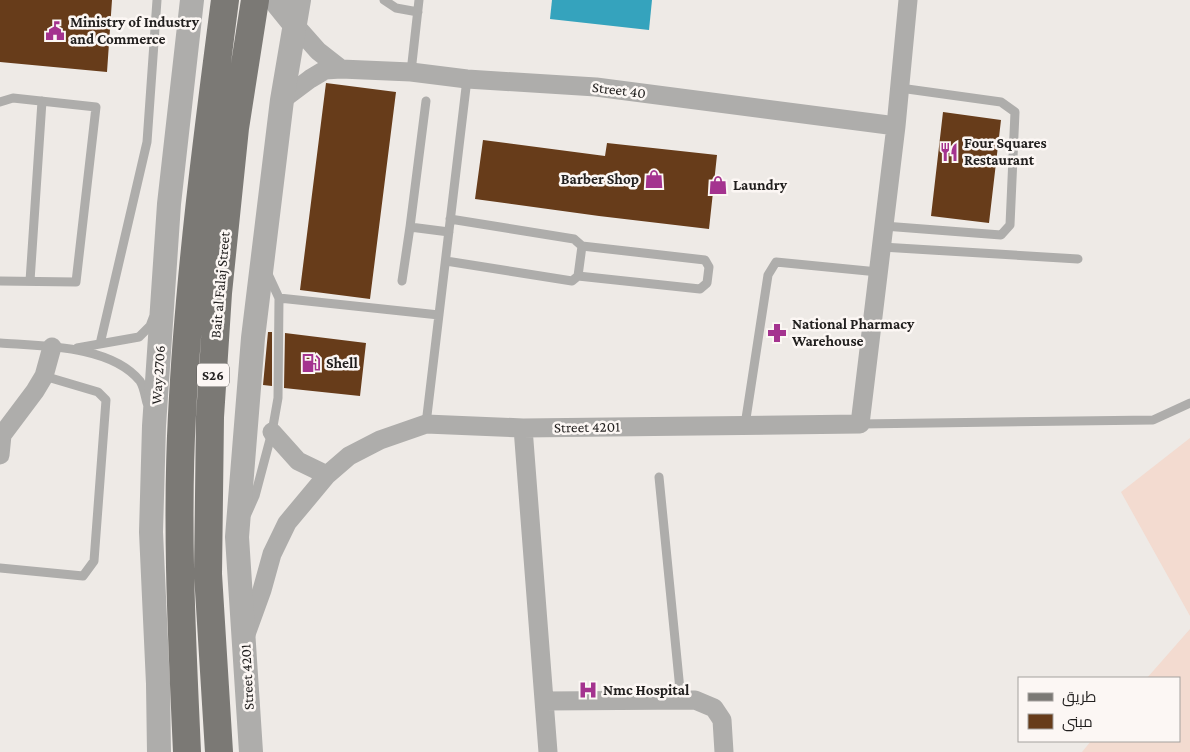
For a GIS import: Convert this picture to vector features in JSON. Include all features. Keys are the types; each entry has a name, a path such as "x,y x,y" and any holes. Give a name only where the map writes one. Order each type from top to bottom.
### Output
{"main road":[{"name":"Bait al Falaj Street","path":"187,752 179,578 182,416 191,285 208,126 225,0"},
{"name":"Bait al Falaj Street","path":"219,752 208,574 210,417 218,293 236,128 255,0"}],"street":[{"path":"278,0 278,4 318,51 341,69"},
{"path":"243,640 237,537 253,338 282,100 299,0"},
{"path":"860,424 896,126 908,0"},
{"name":"Way 2706","path":"159,752 151,532 154,426 170,204 194,6"},
{"name":"Street 40","path":"282,100 325,70 412,72 467,78 596,87 896,126"},
{"path":"0,455 2,435 36,391 44,376 52,347"},
{"name":"Street 4201","path":"251,752 243,640 262,590 272,554 287,523 327,475 349,456 380,440 426,424 523,428 860,424"},
{"path":"523,428 548,752"},
{"path":"272,432 298,461 327,475"},
{"path":"544,701 695,700 714,708 722,720 724,752"}],"lane":[{"path":"100,344 147,142 157,0"},
{"path":"384,0 396,8 418,12"},
{"path":"412,72 419,0"},
{"path":"426,424 467,78"},
{"path":"884,226 1001,234 1010,225 1015,112 1001,102 900,88"},
{"path":"0,102 13,98 96,107 76,282 0,281"},
{"path":"402,281 426,100"},
{"path":"30,281 42,101"},
{"path":"450,219 574,239 582,246 706,260 709,267 707,283 700,289 578,276"},
{"path":"410,227 449,232"},
{"path":"446,261 572,282 578,276 582,246"},
{"path":"882,247 1078,259"},
{"path":"745,426 768,276 776,262 878,272"},
{"path":"237,537 255,496 272,432 278,398 279,298 263,263"},
{"path":"74,349 139,336 150,326 165,292"},
{"path":"279,298 439,315"},
{"path":"0,344 74,349 113,361 130,371 141,383 154,426"},
{"path":"0,568 83,576 94,561 106,400 98,392 44,376"},
{"path":"860,424 1153,420 1190,403"},
{"path":"659,477 681,700"}],"shaded area":[{"path":"1190,438 1190,616 1121,492"},
{"path":"1190,629 1190,752 1082,752 1090,742 1180,742 1180,677 1148,677"}],"water":[{"path":"552,0 652,0 649,30 550,19"}],"building":[{"name":"Ministry of Industry and Commerce","path":"0,0 112,0 107,72 0,62"},
{"path":"326,83 396,92 370,299 300,290"},
{"path":"943,112 1001,120 989,223 931,216"},
{"path":"483,140 605,156 607,143 717,155 709,229 475,199"},
{"path":"268,332 272,332 272,386 263,385"},
{"name":"Shell","path":"285,333 366,343 360,396 284,388"}],"place":[{"name":"Ministry of Industry and Commerce","path":"55,31"},
{"name":"Four Squares Restaurant","path":"949,152"},
{"name":"Barber Shop","path":"654,179"},
{"name":"Laundry","path":"718,185"},
{"name":"National Pharmacy Warehouse","path":"777,333"},
{"name":"Shell","path":"311,363"},
{"name":"Nmc Hospital","path":"588,690"}]}
